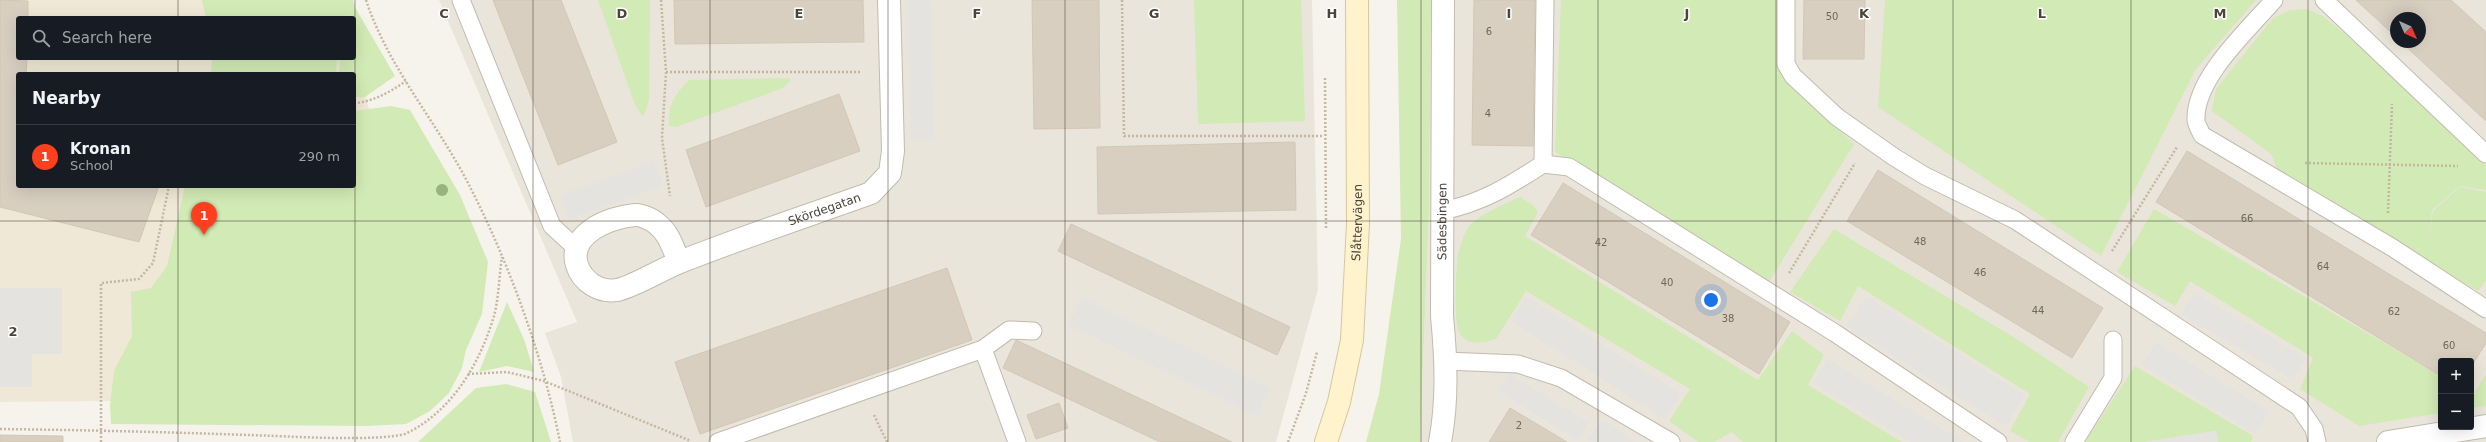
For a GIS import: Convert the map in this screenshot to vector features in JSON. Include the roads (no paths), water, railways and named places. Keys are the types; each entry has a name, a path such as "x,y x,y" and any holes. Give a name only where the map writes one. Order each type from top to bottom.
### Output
{"street":[{"name":"Skördegatan","path":"576,248 576,264 582,275 593,287 617,290 680,262 871,193 890,173 893,151 889,0"},
{"name":"Slåttervägen","path":"1326,442 1339,402 1352,340 1358,224 1357,0"},
{"name":"Sädesbingen","path":"1440,442 1444,422 1446,362 1442,316 1443,0"},
{"path":"576,248 588,231 605,223 636,214 656,222 667,234 680,262"},
{"path":"2388,442 2486,426"}],"lane":[{"path":"461,0 552,226 576,248"},
{"path":"1543,164 1545,0"},
{"path":"1786,0 1786,64 1793,76 1810,93 1868,140 1925,176 2015,220 2098,273 2299,407 2314,429 2318,442"},
{"path":"2274,0 2207,78 2198,101 2195,120 2202,135 2393,248 2486,309"},
{"path":"2324,0 2486,154"},
{"path":"1442,211 1469,206 1511,186 1543,164 1569,167 1772,294 1998,442"},
{"path":"718,442 983,349 1009,330 1033,331"},
{"path":"2074,442 2112,378 2113,340"},
{"path":"983,349 1017,442"},
{"path":"1446,362 1518,364 1561,378 1671,442"}],"place":[{"name":"Kronan","path":"204,235"}]}
